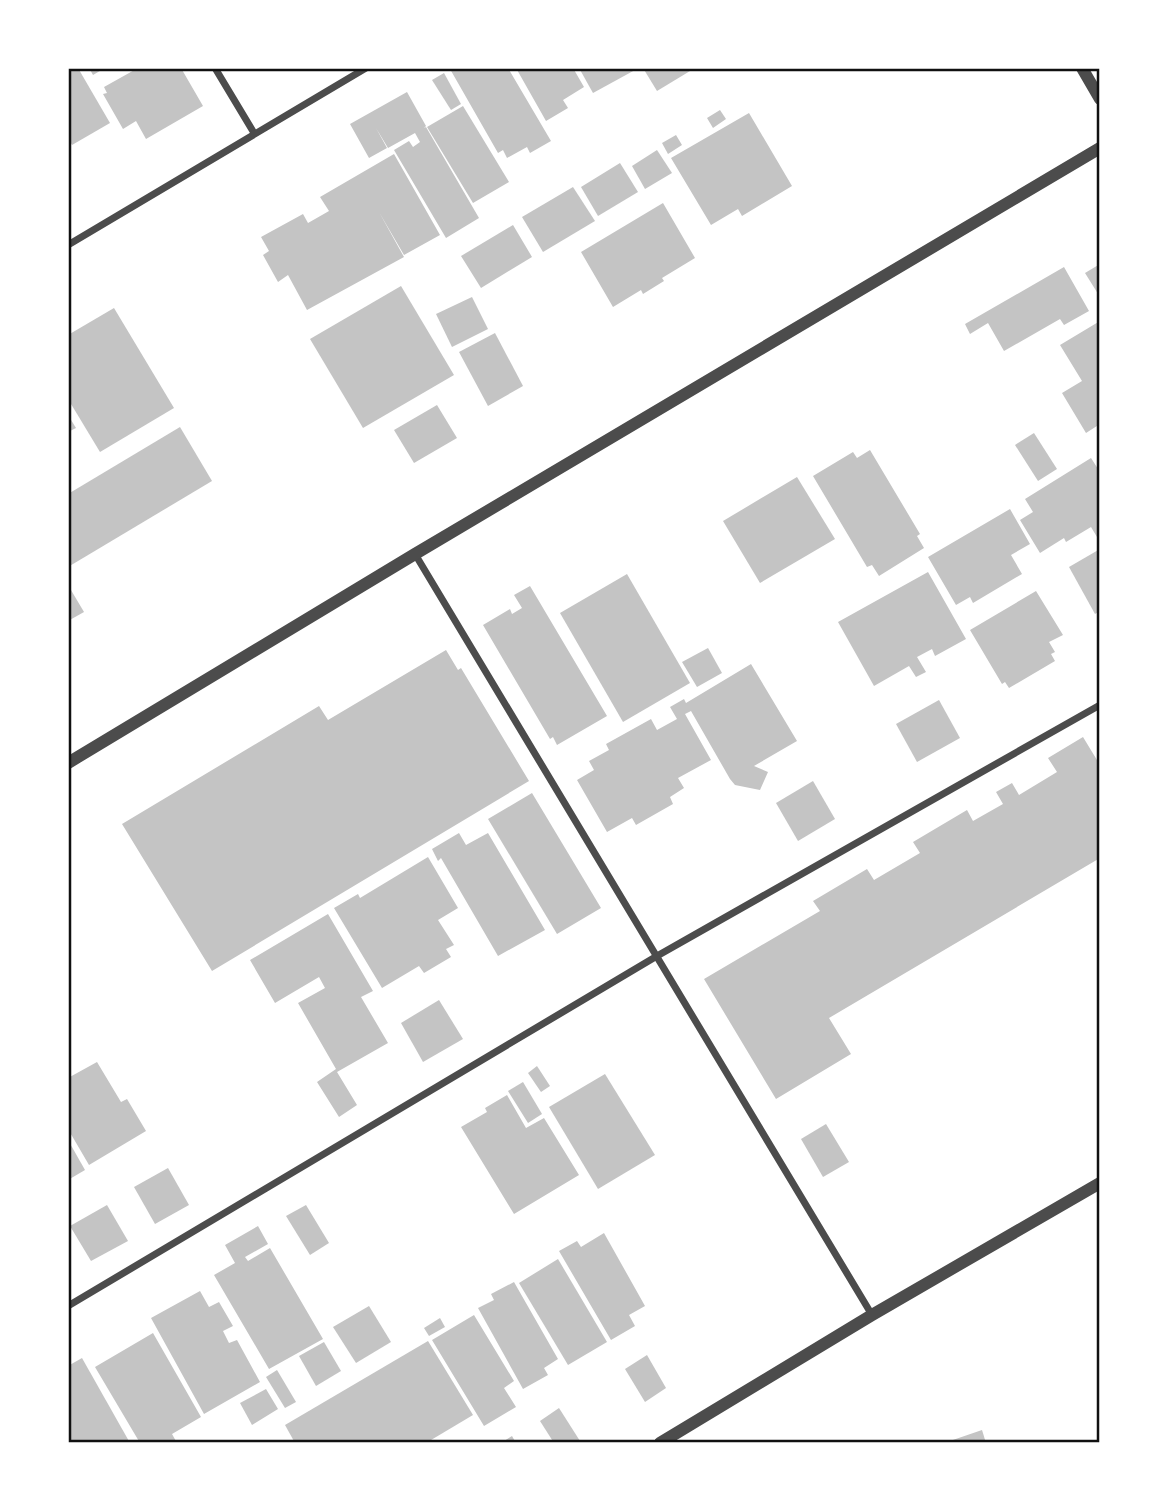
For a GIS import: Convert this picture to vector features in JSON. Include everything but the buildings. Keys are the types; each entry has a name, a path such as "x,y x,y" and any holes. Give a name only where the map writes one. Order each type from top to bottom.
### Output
{"street":[{"path":"215,68 254,133"},
{"path":"68,245 366,68"},
{"path":"1082,68 1100,99"},
{"path":"68,763 1100,148"},
{"path":"415,554 872,1315"},
{"path":"68,1306 657,956 1100,705"},
{"path":"660,1443 872,1315 1100,1183"}]}
